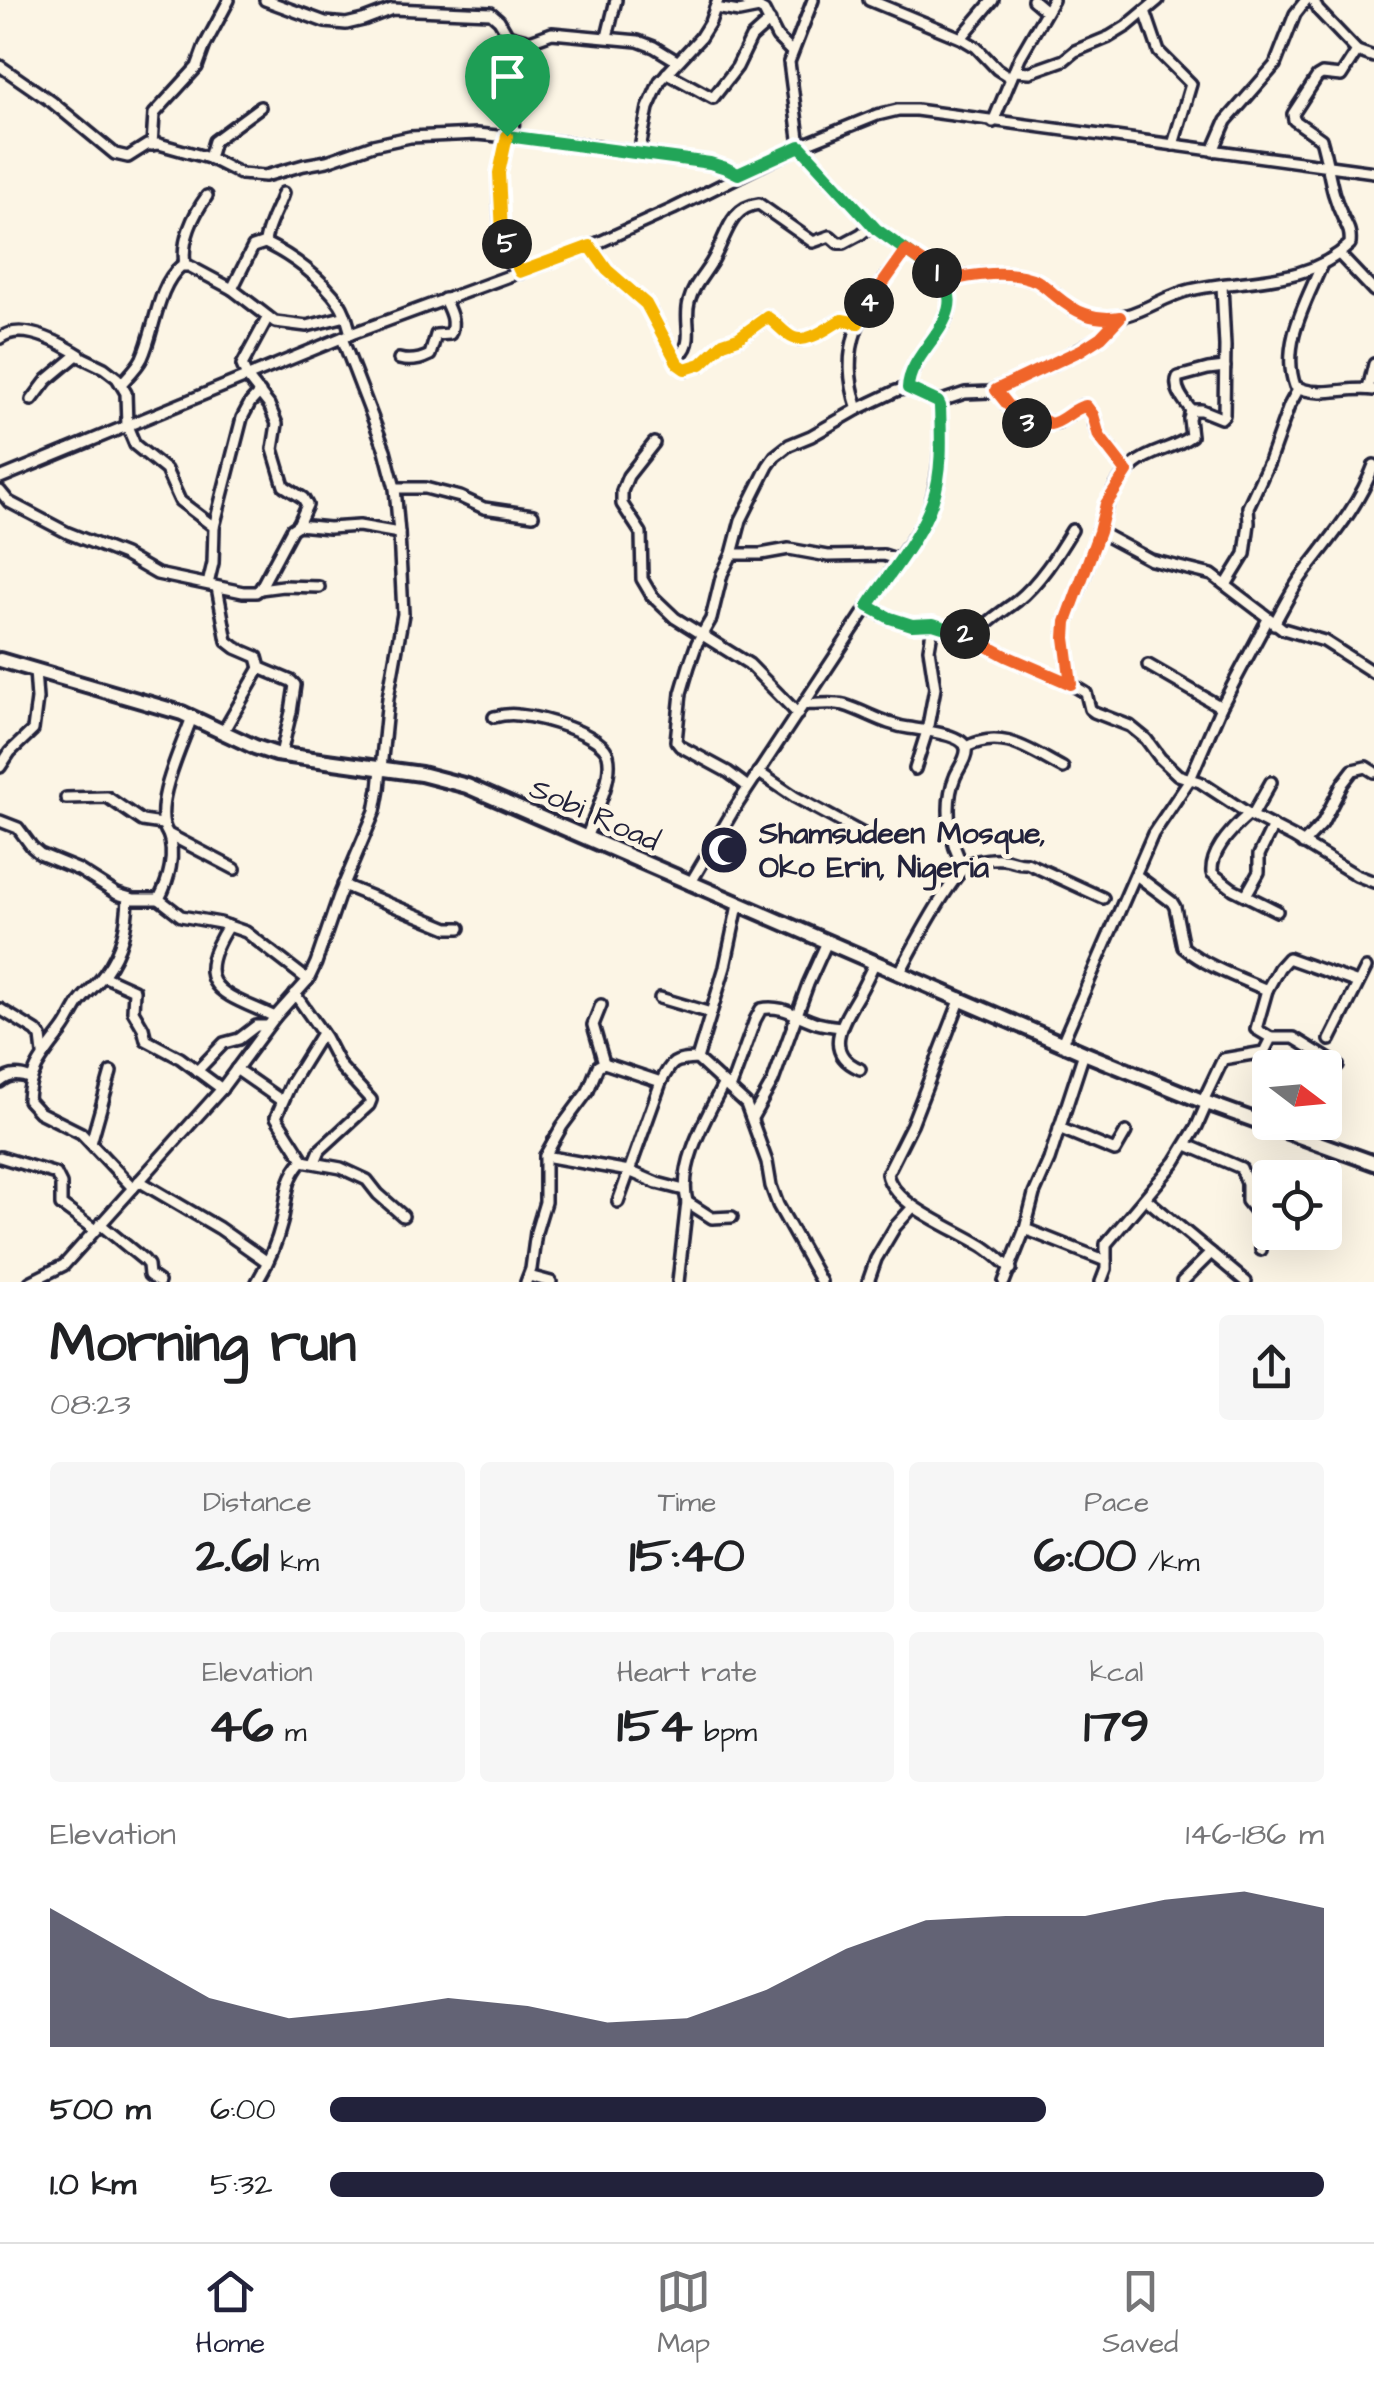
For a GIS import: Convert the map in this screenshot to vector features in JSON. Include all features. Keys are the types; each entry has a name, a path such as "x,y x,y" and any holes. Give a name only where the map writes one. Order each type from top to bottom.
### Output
{"highway":[{"name":"Sobi Road","path":"0,660 192,717 280,754 452,780 1084,1053 1374,1163"}],"street":[{"path":"152,145 154,114 197,67 229,0"},
{"path":"265,0 324,22 346,24 392,9 476,6 496,16 506,35 496,76 514,105 499,173 500,215 502,233 520,272"},
{"path":"607,37 616,0"},
{"path":"743,0 759,8 777,38 792,52"},
{"path":"813,0 789,68 800,146 872,225 945,282 950,301 940,330 910,372 908,388"},
{"path":"869,0 961,38 997,68 1013,74 1058,63 1075,50 1137,20 1158,0"},
{"path":"961,38 993,0"},
{"path":"1033,0 1046,11"},
{"path":"994,122 1032,32 1052,0"},
{"path":"1214,151 1226,121 1279,60 1287,30 1300,6 1309,0 1357,51 1374,57"},
{"path":"640,153 655,92 667,72 700,38 717,4 746,12 759,8"},
{"path":"1145,12 1158,52 1191,84 1173,146"},
{"path":"667,72 713,98 737,67 751,38 770,21"},
{"path":"506,35 530,41 552,33 607,37 648,44 677,61"},
{"path":"945,282 978,274 1027,278 1079,312 1094,317 1120,317 1186,291 1294,276 1322,264 1339,254 1352,238 1332,194 1324,144 1298,124 1293,114 1317,77 1341,76 1357,51"},
{"path":"0,66 52,102 115,154 128,157 152,145 183,149 242,174 265,176 410,137 478,134 710,163 738,174"},
{"path":"209,158 214,142 260,107"},
{"path":"2,479 347,336 590,246 800,146 898,110 1374,172"},
{"path":"264,244 283,193"},
{"path":"185,265 185,246 192,222 207,196"},
{"path":"676,359 684,354 688,344 687,309 694,286 718,252 730,222 742,210 759,204 813,242 830,236 844,243 872,225"},
{"path":"30,1282 64,1265 222,1089 308,980 343,885 370,826 380,789 388,698 403,614 395,488 347,336 346,316 315,278 292,259 264,244 257,244 248,254 232,289"},
{"path":"590,246 607,270 646,304 678,364 685,369 701,364 723,343 738,338 767,317 790,336 801,338 842,320 858,323"},
{"path":"858,409 850,359 858,323 906,251"},
{"path":"1339,254 1374,291"},
{"path":"1322,264 1291,350 1293,379 1299,388 1316,392 1371,389 1374,364"},
{"path":"185,265 232,289 275,322 307,326 346,316"},
{"path":"122,384 142,358 175,270 185,265"},
{"path":"1191,410 1223,417 1222,286"},
{"path":"400,359 409,362 430,355 436,335 450,334 452,318 444,299"},
{"path":"260,590 307,505 283,484 273,449 277,424 242,365 268,317"},
{"path":"748,788 676,741 681,693 697,643 710,619 750,500 775,456 789,445 896,391 908,388 938,402 996,390 1081,350 1120,317"},
{"path":"0,338 7,333 54,339 104,368 122,384 127,426 135,445 166,470 180,501 214,527"},
{"path":"32,400 47,380 80,354"},
{"path":"1191,410 1177,386 1178,377 1225,367"},
{"path":"1226,585 1244,554 1248,507 1299,388"},
{"path":"996,390 1030,425 1039,418 1056,423 1082,406 1088,408 1095,430 1127,472"},
{"path":"223,732 260,668 257,658 227,641 212,586 214,527 242,418 260,392"},
{"path":"690,884 758,772 925,520 940,470 938,402"},
{"path":"1071,684 1066,622 1106,504 1127,472 1150,454 1189,439 1191,410"},
{"path":"654,443 628,476 622,492 622,504 641,533 642,579 652,596 676,618 749,664 798,714"},
{"path":"1062,1043 1153,834 1190,778 1221,706 1271,621 1352,511 1374,464"},
{"path":"395,488 425,488 498,511 534,515"},
{"path":"0,491 9,502 68,533 169,578 244,592 284,586 319,587"},
{"path":"298,525 358,526 398,532"},
{"path":"973,637 986,621 1019,599 1043,574 1072,530"},
{"path":"1099,532 1151,560 1204,572 1271,621 1295,634 1324,641 1374,673"},
{"path":"732,554 789,549 828,556 883,555 899,560"},
{"path":"868,606 912,625 933,624 973,637 1071,684 1086,693 1094,712 1130,726 1146,739 1178,775 1222,795 1250,815 1374,882"},
{"path":"915,769 928,731 934,688 930,649 933,624"},
{"path":"1148,666 1221,706"},
{"path":"260,668 295,685 280,754"},
{"path":"0,767 33,730 36,670"},
{"path":"805,704 841,704 894,726 958,739 966,747"},
{"path":"494,716 517,714 554,723 599,741 606,749 609,766 604,789 586,838"},
{"path":"159,899 169,878 171,843 162,824 174,764 192,717"},
{"path":"964,867 952,836 949,795 966,747 984,739 1010,742 1063,768"},
{"path":"1303,844 1322,824 1353,770 1366,767 1374,772"},
{"path":"758,772 868,836"},
{"path":"1271,782 1250,815 1233,828 1210,865 1219,880 1277,911"},
{"path":"66,798 107,797 142,821 162,824"},
{"path":"0,821 15,826 40,854 79,870 128,898 159,899 181,916 246,932 308,980"},
{"path":"1246,895 1259,872 1259,855 1273,826"},
{"path":"168,834 235,869"},
{"path":"900,972 923,929 964,867 972,862 1027,862 1104,898"},
{"path":"1136,875 1176,907 1180,941 1188,952 1207,965 1266,990"},
{"path":"343,885 448,928 460,928"},
{"path":"128,898 124,937 103,976 78,1004 34,1069 28,1100 34,1108 81,1132 136,1184 219,1228 266,1261"},
{"path":"697,1060 725,966 738,905"},
{"path":"228,926 214,951 209,970 212,981 245,1005 275,1017"},
{"path":"752,1118 773,1082 827,942"},
{"path":"1314,1050 1294,1038 1271,1038 1256,1029 1266,990 1279,968 1288,958 1358,984"},
{"path":"860,1069 848,1063 840,1052 841,1028 874,962"},
{"path":"1330,1040 1366,968"},
{"path":"103,976 134,990 134,1011 148,1043 180,1058 222,1089"},
{"path":"295,994 340,1066 372,1100 310,1162"},
{"path":"660,998 711,1013"},
{"path":"961,998 912,1124 887,1174 888,1181 913,1207 987,1248 1010,1269"},
{"path":"601,1005 593,1025 604,1063"},
{"path":"678,1282 687,1202 686,1167 761,1009 770,1007 841,1028"},
{"path":"0,1009 36,1031 43,1055"},
{"path":"198,1071 224,1043 239,1039 256,1026 268,1026"},
{"path":"310,1162 276,1117 322,1032"},
{"path":"1102,1282 1106,1244 1186,1144 1223,1058 1264,1052 1271,1038"},
{"path":"1004,1282 1050,1160 1084,1053"},
{"path":"618,1202 670,1064 697,1060 746,1104 768,1162 778,1206 821,1282"},
{"path":"550,1282 527,1279 545,1202 546,1156 562,1126 588,1090 598,1066 604,1063 661,1082"},
{"path":"236,1069 282,1100"},
{"path":"91,1143 110,1072"},
{"path":"0,1082 10,1076 31,1079"},
{"path":"1060,1128 1116,1151 1126,1132"},
{"path":"1186,1144 1241,1168 1247,1182 1247,1201 1252,1207"},
{"path":"546,1156 629,1171 657,1184 684,1190"},
{"path":"0,1157 56,1174 61,1184 60,1205 144,1260 149,1275 159,1282"},
{"path":"257,1282 283,1218 286,1189 298,1165 310,1162 341,1168 368,1180 403,1216"},
{"path":"1145,1198 1246,1282"},
{"path":"687,1202 712,1218 732,1217"},
{"path":"868,1282 894,1227 913,1207"},
{"path":"1025,1228 1106,1262"},
{"path":"1182,1282 1211,1253"}],"place":[{"name":"Shamsudeen Mosque, Oko Erin, Nigeria","path":"724,850"}],"route":[{"path":"507,136 499,173 500,215 502,233 520,272 590,246 607,270 646,304 678,364 685,369 701,364 723,343 738,338 767,317 794,338 816,334 842,320 858,323 906,251 945,282 978,274 1027,278 1036,280 1079,312 1094,317 1120,317 1081,350 996,390 1030,425 1039,418 1056,423 1086,406 1095,430 1127,472 1106,504 1066,622 1071,684 973,637 933,624 912,625 868,606 925,520 940,470 940,406 908,388 907,383 948,313 948,291 945,282 938,274 927,265 876,229 800,146 738,174 710,163 507,136"}]}
